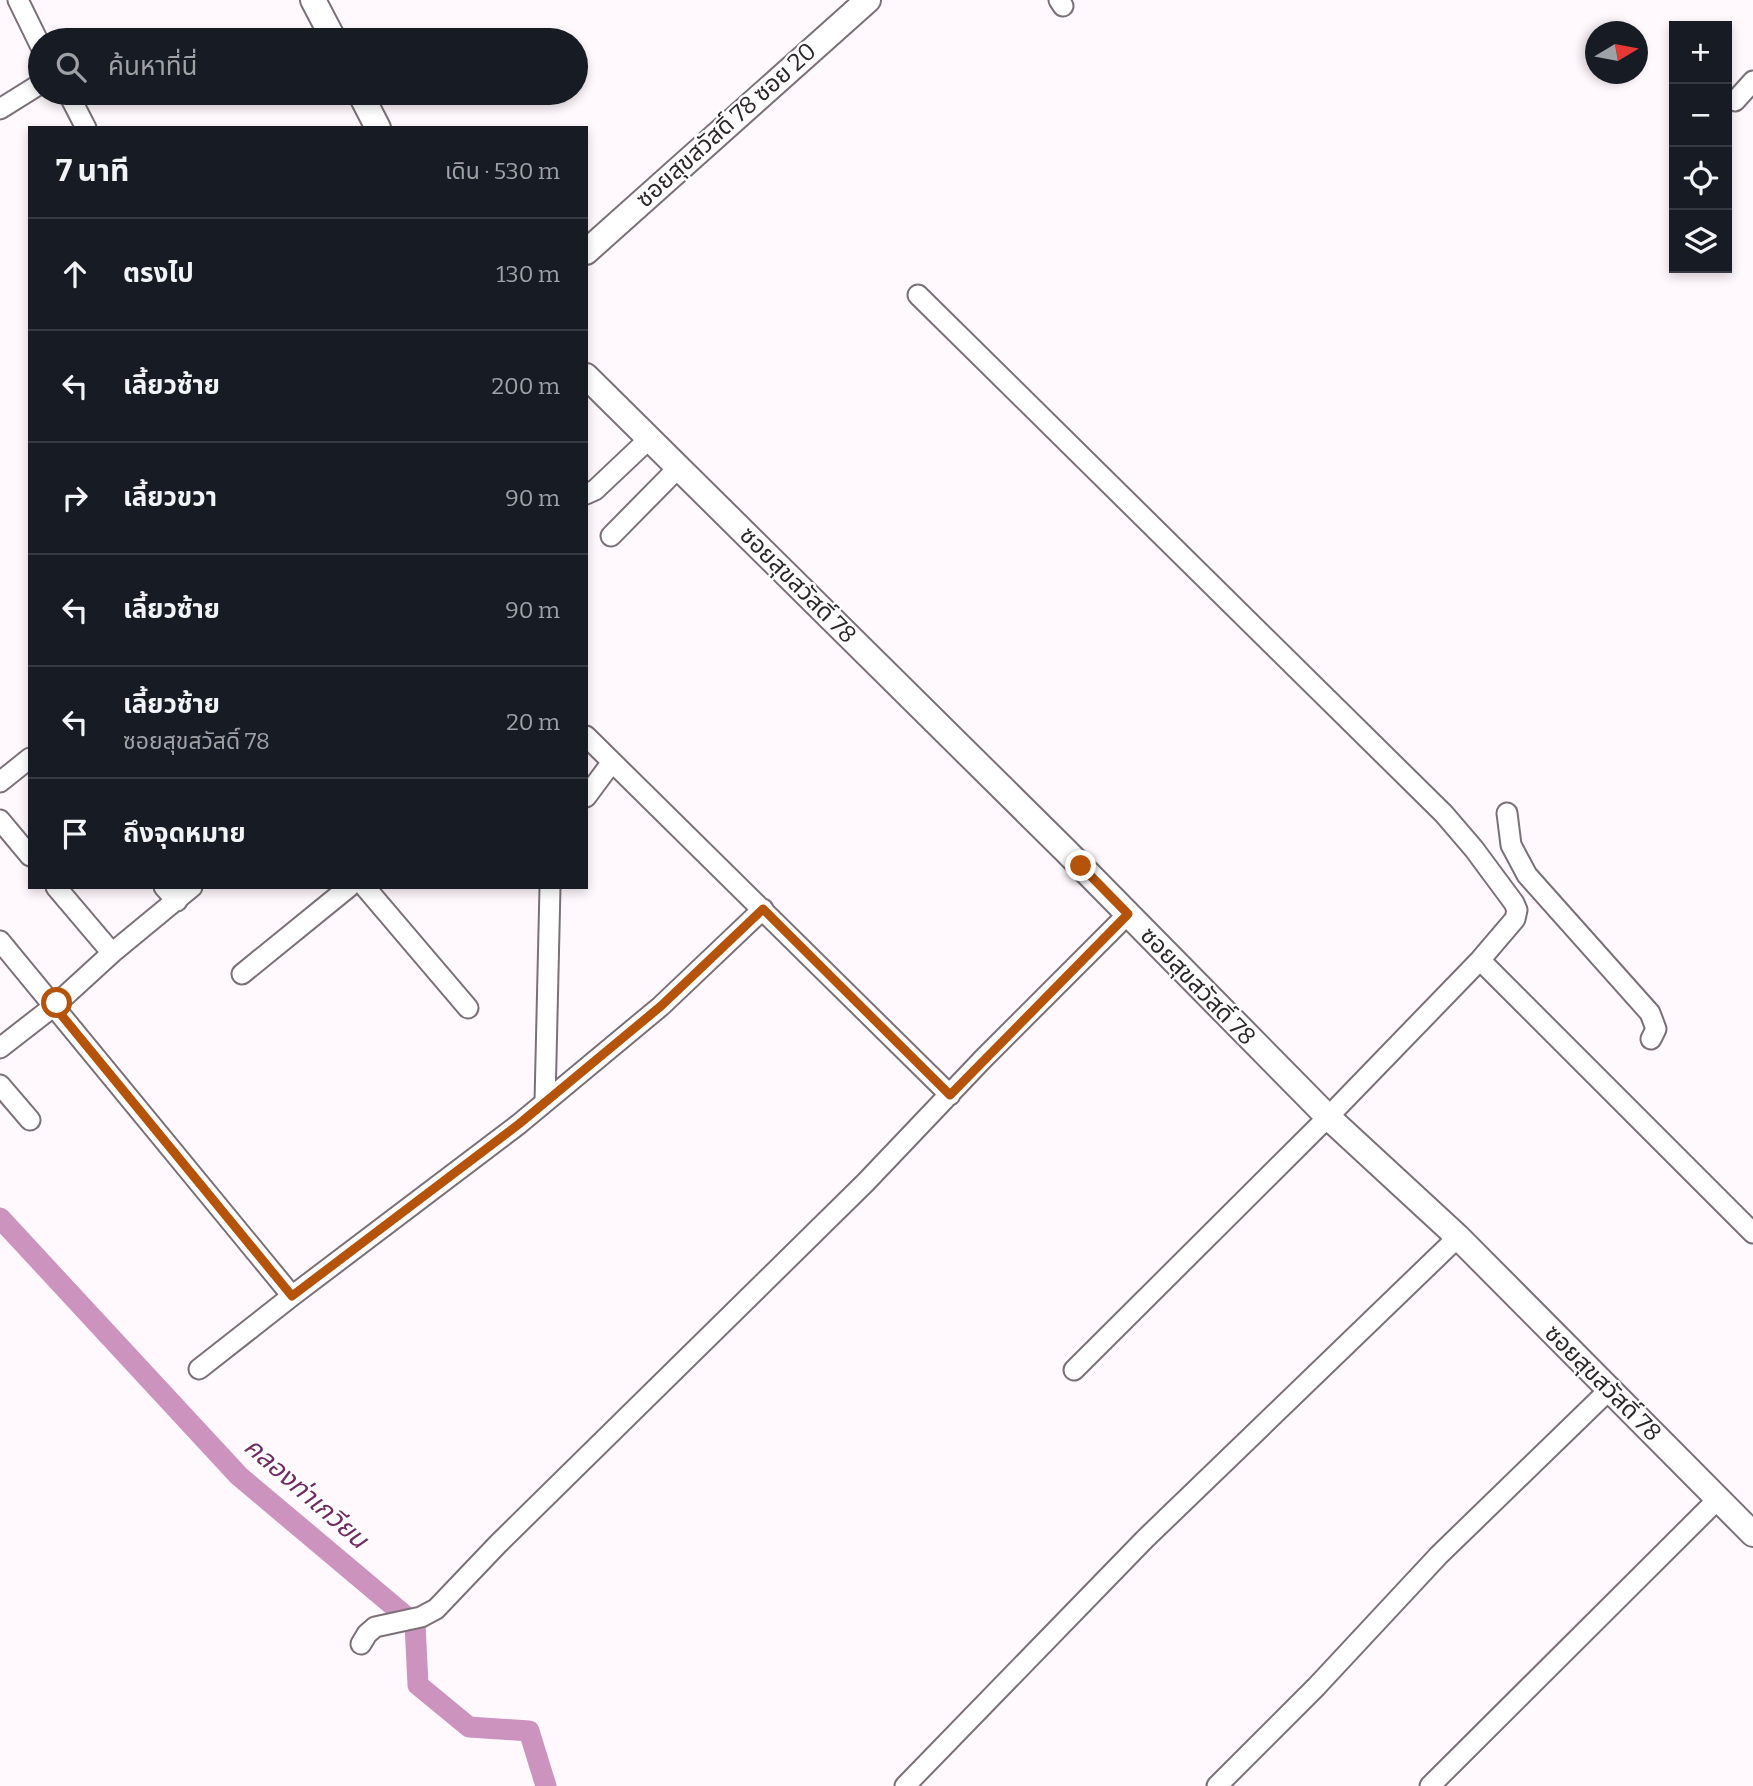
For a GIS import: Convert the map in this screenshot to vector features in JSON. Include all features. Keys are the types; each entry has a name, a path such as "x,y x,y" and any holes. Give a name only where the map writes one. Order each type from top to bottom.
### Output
{"street":[{"path":"18,0 32,28"},
{"path":"313,0 328,28"},
{"name":"ซอยสุขสวัสดิ์ 78 ซอย 20","path":"588,250 867,0"},
{"path":"1735,101 1753,81"},
{"path":"0,110 28,92"},
{"path":"74,105 85,126"},
{"path":"366,105 377,126"},
{"path":"918,295 1430,799 1474,849 1517,910 1515,919 1480,960 1328,1117 1074,1370"},
{"name":"ซอยสุขสวัสดิ์ 78","path":"588,378 1128,914 1328,1117 1458,1237 1753,1534"},
{"path":"588,493 595,490 650,438"},
{"path":"611,536 679,467"},
{"path":"588,739 950,1095"},
{"path":"0,782 28,760"},
{"path":"588,794 612,762"},
{"path":"1507,813 1508,830 1516,856 1527,875 1650,1013 1656,1029 1651,1039"},
{"path":"0,820 28,854"},
{"path":"59,889 112,953"},
{"path":"242,974 347,889"},
{"path":"367,889 468,1008"},
{"path":"545,1101 550,889"},
{"path":"0,1048 54,1006 112,953 170,894"},
{"path":"1517,910 1545,896"},
{"path":"199,1369 545,1101 661,1006 763,909"},
{"path":"361,1644 375,1627 421,1617 436,1609 498,1544 866,1182 1128,914"},
{"path":"0,941 292,1296"},
{"path":"1480,960 1753,1233"},
{"path":"0,1085 30,1120"},
{"path":"905,1786 1145,1538 1458,1237"},
{"path":"1217,1786 1316,1687 1439,1555 1609,1390"},
{"path":"1430,1786 1718,1499"}],"waterway":[{"name":"คลองท่าเกวียน","path":"0,1218 239,1476 415,1624 418,1685 469,1727 529,1731 546,1786"}],"route":[{"path":"57,1003 54,1006 292,1296 519,1124 661,1006 763,909 804,953 950,1095 1128,914 1081,866"}]}
